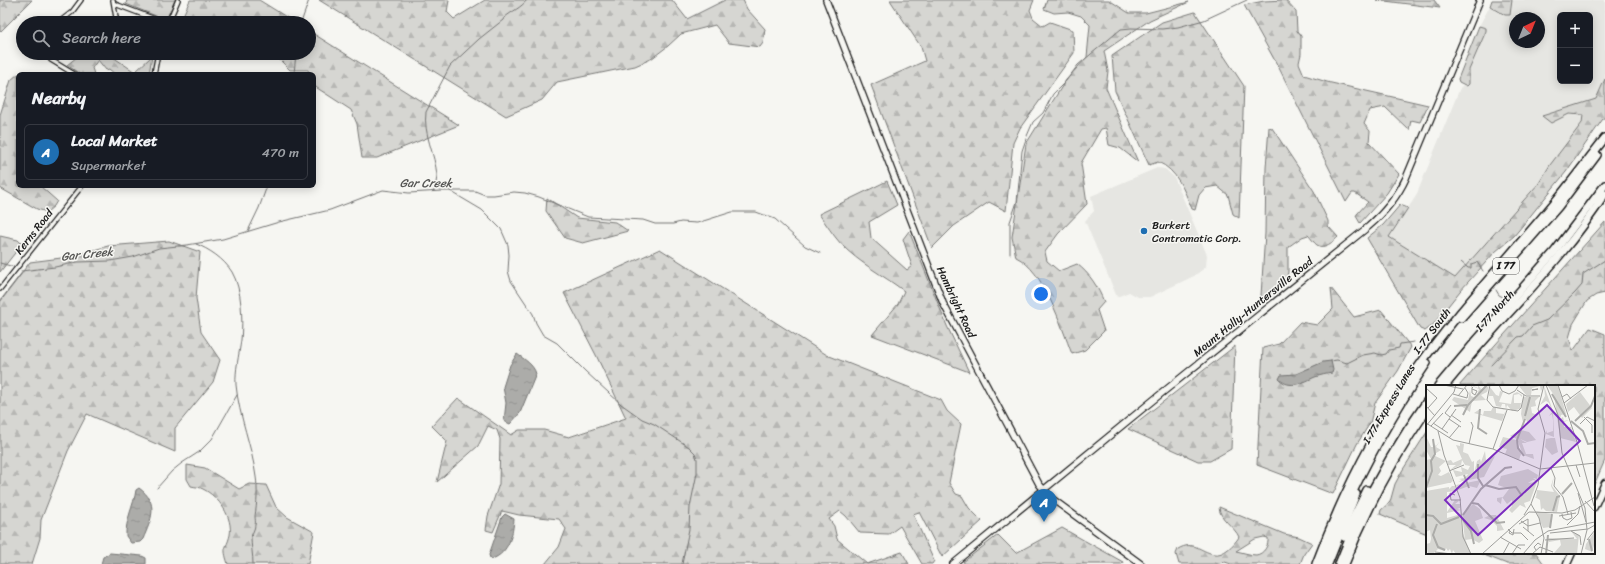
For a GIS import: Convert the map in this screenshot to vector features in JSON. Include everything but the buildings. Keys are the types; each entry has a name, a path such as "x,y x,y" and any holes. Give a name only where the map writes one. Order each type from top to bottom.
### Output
{"highway":[{"name":"I-77 South","path":"1316,564 1336,515 1359,466 1385,419 1414,373 1468,302 1554,204 1605,138"},
{"name":"I 77 Express Lanes","path":"1322,564 1348,501 1381,437 1412,386 1439,347 1476,301 1565,198 1605,142"},
{"name":"I 77","path":"1439,385 1470,346 1555,251 1605,185"},
{"name":"I 77 North","path":"1446,385 1479,345 1556,259 1605,194"},
{"path":"1333,564 1362,500 1379,471 1426,402"},
{"path":"1345,564 1377,493 1400,452 1426,412"},
{"path":"1328,564 1381,437"},
{"path":"1338,564 1372,491 1398,444"}],"main road":[{"name":"Hambright Road","path":"826,0 943,303 1043,490 1061,506 1141,564"},
{"name":"Mount Holly-Huntersville Road","path":"953,564 1368,227 1387,208 1398,194 1409,172 1480,0"},
{"path":"1595,505 1605,483"},
{"path":"1567,564 1572,554"}],"street":[{"path":"67,16 82,0"},
{"path":"171,16 178,0"},
{"path":"114,2 116,16"},
{"path":"114,2 148,16"},
{"path":"51,60 71,72"},
{"path":"154,72 157,60"},
{"name":"Kerns Road","path":"0,289 80,188"}],"shaded area":[{"path":"1512,0 1605,0 1605,79 1596,99 1542,116 1551,123 1569,114 1583,115 1582,123 1550,165 1539,183 1455,278 1389,237 1416,196 1460,88 1463,85 1467,86 1469,84 1469,70 1486,31 1485,28 1479,26 1490,6 1505,15 1509,15 1509,48 1545,48 1545,12 1510,12"},
{"path":"1157,168 1165,169 1174,177 1207,255 1206,267 1194,276 1150,297 1138,297 1129,292 1117,297 1085,221 1094,211 1091,196"}],"green space":[{"path":"0,0 32,0 0,32"},
{"path":"127,0 175,0 168,16 156,16 126,4"},
{"path":"190,0 259,0 285,16 183,16"},
{"path":"319,0 449,0 447,12 454,19 485,0 672,0 687,19 725,0 743,0 747,9 765,29 763,43 760,47 729,43 715,25 681,34 651,59 635,66 557,82 542,100 506,116"},
{"path":"890,0 1034,0 1030,10 1033,18 1043,26 1050,22 1073,30 1074,53 1020,128 1013,143 1006,211 989,202 954,226 932,248 871,85 925,61 921,47"},
{"path":"1047,0 1109,0 1129,13 1146,13 1189,2 1150,20 1104,51 1108,71 1106,88 1138,162 1120,148 1109,145 1106,128 1101,129 1081,163 1087,204 1058,234 1045,252 1047,261 1059,271 1077,264 1082,268 1093,281 1104,302 1097,310 1104,331 1085,350 1072,354 1057,314 1043,286 1026,264 1016,257 1012,237 1026,144 1066,80 1087,57 1090,25 1081,16 1068,12 1054,13 1044,9"},
{"path":"1285,0 1296,12 1297,31 1301,36 1301,54 1299,63 1304,75 1327,82 1428,105 1420,122 1411,120 1409,130 1385,107 1370,110 1364,124 1370,131 1369,142 1399,174 1387,193 1360,223 1356,216 1368,202 1355,193 1352,193 1346,202 1279,68 1244,5 1264,1"},
{"path":"1377,0 1434,0 1440,8"},
{"path":"1492,0 1512,0 1509,15 1505,15 1490,6"},
{"path":"1195,12 1244,86 1239,218 1233,214 1228,195 1217,186 1205,188 1199,195 1195,210 1192,209 1179,181 1170,170 1158,162 1149,165 1115,91 1112,56 1162,22"},
{"path":"1479,26 1486,28 1486,31 1469,70 1469,84 1467,86 1459,82 1458,79"},
{"path":"316,35 459,125 377,158 362,158 357,124 351,110 316,87 316,72 309,72 308,70 290,70 280,60 316,60"},
{"path":"73,60 98,60 92,68 93,72 77,72 67,65"},
{"path":"98,60 117,60 135,72 113,72 109,69 106,70"},
{"path":"148,60 151,60 149,72 135,72"},
{"path":"16,76 16,188 42,188 57,201 47,212 37,209 0,188 0,115 11,80"},
{"path":"1605,79 1605,116 1566,172 1514,236 1495,252 1460,291 1433,325 1425,331 1420,329 1367,238 1383,225 1400,205 1408,208 1389,237 1455,278 1539,183 1550,165 1582,123 1583,115 1569,114 1551,123 1542,116 1596,99"},
{"path":"1269,127 1272,128 1314,191 1328,221 1328,226 1338,237 1326,246 1320,246 1316,244 1308,235 1302,237 1288,247 1288,272 1286,281 1263,299 1261,296"},
{"path":"887,181 897,205 869,222 871,238 907,270 912,266 903,239 909,231 947,326 969,372 872,335 898,304 904,291 848,251 835,237 819,214"},
{"path":"547,198 577,218 615,222 628,231 583,243 565,238 546,211"},
{"path":"1605,222 1605,293 1596,295 1587,301 1573,324 1569,338 1573,351 1590,328 1605,334 1605,460 1595,483 1595,385 1460,385"},
{"path":"0,236 18,240 22,244 0,272"},
{"path":"169,241 200,252 196,298 201,332 220,360 213,382 175,428 175,452 87,414 68,451 41,520 40,538 32,564 0,564 0,301 30,262 69,257 108,246"},
{"path":"660,249 827,355 941,400 947,411 961,424 949,483 956,494 962,496 969,508 982,521 942,557 919,512 913,514 934,561 932,564 922,564 900,526 889,534 860,533 840,511 829,519 834,526 837,539 867,564 545,564 559,547 566,529 559,519 519,515 502,511 493,532 486,530 488,516 499,484 500,439 497,430 488,426 478,446 437,482 447,441 432,426 458,398 511,435 519,430 544,430 569,437 626,418 564,293"},
{"path":"1331,288 1354,317 1381,310 1411,347 1398,371 1375,403 1370,423 1357,444 1333,494 1257,465 1263,348 1279,344 1300,322 1317,325 1333,309"},
{"path":"1235,346 1231,449 1210,461 1198,461 1128,429"},
{"path":"1426,434 1426,534 1380,514 1381,510 1390,502 1395,484"},
{"path":"187,465 205,468 239,489 249,484 266,485 276,507 287,517 314,532 308,564 228,564 225,554 225,548 230,535 227,515 224,508 214,497 200,488 191,486 187,479"},
{"path":"1219,507 1284,534 1299,537 1312,543 1304,554 1300,564 1231,564 1225,562 1214,564 1179,564 1176,554 1178,549 1192,546 1209,553 1217,554 1225,552 1237,540 1239,537 1237,533 1224,519","holes":["1264,537 1268,538 1268,543 1265,549 1259,554 1251,555 1236,551 1255,539"]},
{"path":"1062,528 1123,562 1122,564 966,564 963,562 998,535 1016,553"},
{"path":"902,552 909,564 867,564"},
{"path":"1482,554 1537,554 1544,564 1507,564"}],"water":[{"path":"517,354 531,365 536,374 520,413 510,424 504,421 506,403 503,387 510,365"},
{"path":"1331,361 1333,370 1332,373 1317,376 1302,383 1292,385 1279,379 1281,375 1296,374 1323,362"},
{"path":"139,488 150,500 152,512 149,525 143,539 140,542 131,543 126,536 126,530 136,490"},
{"path":"505,514 514,519 513,531 506,548 498,556 492,559 489,555 502,517"},
{"path":"110,553 142,556 146,558 146,564 101,564 103,557"}],"waterway":[{"path":"303,16 309,0"},
{"path":"434,191 437,175 426,128 426,112 450,66 479,39 527,0"},
{"path":"1010,254 1010,222 1017,202 1022,151 1027,136 1033,122 1043,113 1053,94 1066,81 1078,65 1121,29 1162,29 1178,27 1204,20 1247,0"},
{"path":"294,72 295,60"},
{"path":"248,231 266,188"},
{"name":"Gar Creek","path":"21,271 55,267 78,262 110,261 133,257 159,248 223,239 279,222 330,210 383,190 409,193 475,191 485,195 514,192 525,193 539,197 588,217 643,220 655,224 673,224 681,222 697,223 732,212 756,212 775,219 805,246 820,253"},
{"path":"450,191 482,210 501,229 508,245 508,271 511,281 533,314 543,335 557,343 621,404 642,419 654,424 689,447 695,453 697,459 697,473 690,507 689,529 682,564"},
{"path":"196,244 216,255 229,267 235,279 240,296 242,332 236,385 257,482 255,528 251,537 253,564"},
{"path":"1491,365 1518,337 1523,336 1532,326 1547,320 1582,285 1583,274 1605,260"},
{"path":"1461,262 1468,268 1471,268 1471,264 1477,262 1483,271"},
{"name":"Gar Creek","path":"0,263 14,267"},
{"path":"0,302 23,272"},
{"path":"1496,290 1499,295 1503,297"},
{"path":"1331,361 1337,360 1347,363 1363,355 1375,353 1381,355 1386,354 1389,350 1399,348 1400,344 1414,342"},
{"path":"157,488 172,471 199,452 212,439 237,395"}],"place":[{"name":"Burkert Contromatic Corp.","path":"1144,231"},
{"name":"Local Market","path":"1044,522"}]}
